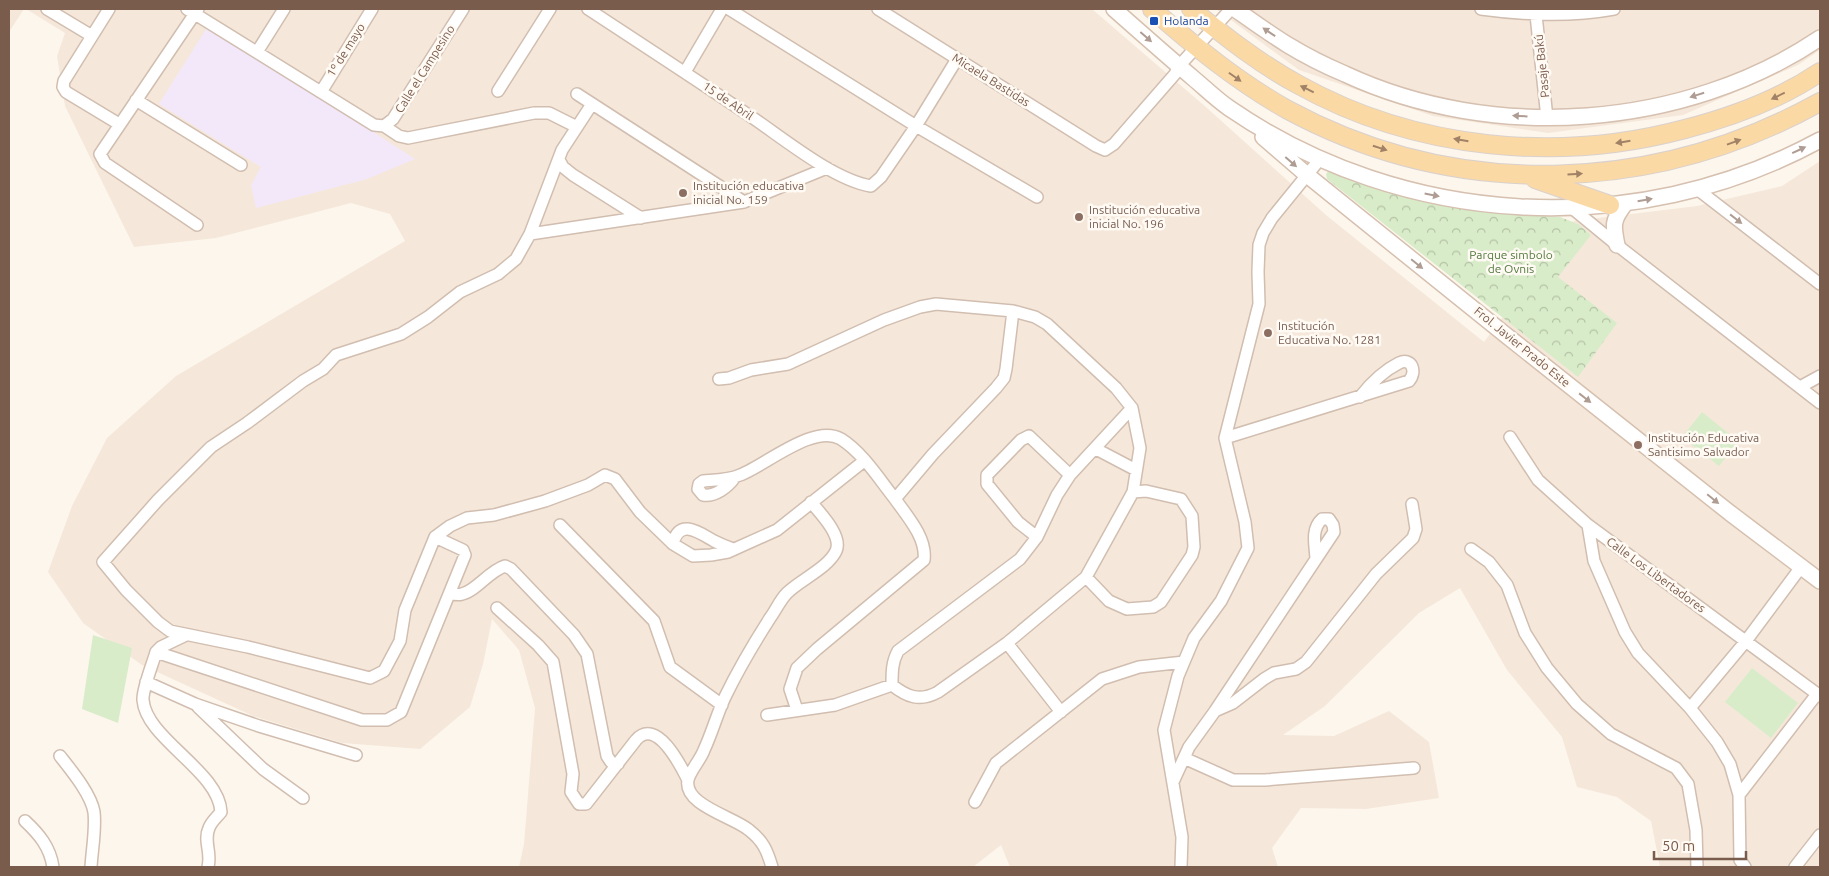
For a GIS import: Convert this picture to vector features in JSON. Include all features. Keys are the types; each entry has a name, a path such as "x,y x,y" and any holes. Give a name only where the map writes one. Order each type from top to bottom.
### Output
{"main road":[{"path":"1152,9 1238,80 1304,118 1386,150 1432,163 1471,169 1549,175 1598,172 1672,161 1711,150 1755,134 1820,102"},
{"path":"1191,9 1214,28 1280,74 1348,108 1420,132 1469,142 1503,146 1550,148 1609,145 1668,134 1753,107 1819,74"},
{"path":"1523,174 1617,204"}],"street":[{"path":"47,9 92,36"},
{"path":"109,9 64,81 63,87 66,92 120,124"},
{"path":"257,52 284,9"},
{"name":"1º de mayo","path":"321,92 372,9"},
{"name":"Calle el Campesino","path":"384,126 393,119 463,9"},
{"path":"498,91 550,9"},
{"name":"15 de Abril","path":"588,9 827,168 858,184 871,186 881,177 916,126"},
{"path":"685,72 722,9"},
{"path":"729,9 916,126 1037,197"},
{"name":"Micaela Bastidas","path":"878,9 1096,146 1106,150 1114,144 1179,66"},
{"path":"1114,9 1228,107 1278,139 1367,178 1418,193 1474,203 1518,208 1572,208 1617,204 1698,189 1750,172 1820,140"},
{"path":"1179,66 1230,9"},
{"path":"1235,9 1288,45 1346,75 1399,95 1454,108 1501,115 1547,118 1610,114 1642,109 1695,96 1762,71 1820,38"},
{"path":"1481,9 1536,15 1569,14 1614,9"},
{"path":"197,225 100,157 101,151 193,10 374,125 384,126 399,136 408,138 534,113 549,114 576,128"},
{"name":"Pasaje Bakú","path":"1536,15 1547,118"},
{"path":"916,126 957,59"},
{"path":"577,94 744,202"},
{"path":"136,100 242,165"},
{"path":"592,104 562,150 530,234 516,259 498,274 460,292 428,317 401,334 336,355 324,369 211,447 158,500 105,558 103,562 106,567 158,622 170,631 248,647 370,678 384,671 400,641 405,610 435,537 450,526 467,518 494,515 545,501 588,485 605,475 615,479 640,512 673,544 693,556 711,555 733,549 777,530 864,461"},
{"name":"Frol. Javier Prado Este","path":"1228,107 1307,175 1730,513 1820,581"},
{"path":"1181,867 1182,837 1164,730 1178,676 1194,638 1221,601 1248,548 1245,522 1225,438 1259,304 1259,245 1263,233 1272,218 1320,159"},
{"path":"559,160 563,167 573,175 641,218"},
{"path":"530,234 744,202 827,168"},
{"path":"1698,189 1820,284"},
{"path":"1617,204 1614,227 1617,245"},
{"path":"1572,208 1820,403"},
{"path":"719,379 729,378 751,370 788,364 884,320 920,307 943,303 1013,311 1035,317 1047,324 1116,388 1132,408 1140,448 1132,492 1086,577 1007,643 928,697 911,698 901,693 892,685 894,658 898,651 1020,559 1037,538 1057,495 1070,475 1132,408"},
{"path":"895,499 933,454 1004,378 1013,311"},
{"path":"1800,387 1820,376"},
{"path":"1225,438 1360,397"},
{"path":"736,477 799,442 826,435 840,438 852,447 895,499 920,538 926,552 924,560 817,648 797,668 790,689 797,710"},
{"path":"1037,538 1018,522 987,484 988,475 1021,440 1029,436 1070,475"},
{"name":"Calle Los Libertadores","path":"1510,437 1538,480 1588,525 1819,695"},
{"path":"1096,449 1136,470"},
{"path":"1086,577 1109,601 1127,609 1153,607 1162,602 1192,554 1194,547 1192,516 1181,499 1146,491 1132,492"},
{"path":"688,780 703,752 722,706 759,634 787,593 827,562 836,550 837,541 833,530 811,502"},
{"path":"1216,711 1233,703 1274,673 1296,669 1306,662 1376,574 1413,538 1416,529 1412,504"},
{"path":"560,525 654,621 670,667 722,706"},
{"path":"1588,525 1594,561 1625,632 1638,653 1690,708 1717,742 1730,764 1739,795 1740,860 1745,867"},
{"path":"673,544 678,532 685,529 693,529 733,549"},
{"path":"156,652 362,720 387,720 401,712 465,552 435,537"},
{"path":"1471,549 1489,562 1507,585 1525,633 1547,668 1577,704 1611,734 1676,768 1683,775 1688,784 1696,830 1697,867"},
{"path":"1173,782 1189,747 1216,711 1316,558"},
{"path":"450,593 462,594 497,569 505,566 511,568 574,635 587,654 606,756 611,762 618,764"},
{"path":"1690,708 1746,640 1801,567"},
{"path":"497,608 538,645 553,662 573,774 571,792 579,804 586,804 641,734 647,733 656,736 665,743 681,765 693,798 747,828 767,850 772,867"},
{"path":"186,635 161,647 156,652 142,700 150,722 209,783 221,802 221,812 209,828 206,841 211,857 208,867"},
{"path":"1007,643 1061,712"},
{"path":"975,802 996,763 1102,679 1139,667 1184,662"},
{"path":"146,682 195,704 259,726 356,755"},
{"path":"767,715 835,705 892,685"},
{"path":"1739,795 1819,695"},
{"path":"195,704 263,769 303,798"},
{"path":"60,756 87,794 94,811 91,867"},
{"path":"1184,758 1233,780 1264,780 1414,768"},
{"path":"25,821 40,835 52,860 53,867"},
{"path":"1795,867 1820,835"}],"shaded area":[{"path":"9,9 24,9 9,32"},
{"path":"26,9 1092,9 1207,108 1326,215 1484,342 1574,221 1697,206 1782,186 1820,161 1820,867 1660,867 1651,821 1617,797 1577,787 1562,737 1507,670 1460,588 1419,613 1325,706 1283,735 1334,736 1389,711 1429,742 1439,798 1366,809 1301,808 1272,848 1278,867 1010,867 1001,845 973,867 519,867 524,844 535,708 519,650 492,619 483,664 470,707 420,749 342,743 253,716 142,665 83,623 48,572 72,506 107,438 176,376 405,241 390,214 351,203 216,238 134,247 65,106 57,56 65,33"},
{"path":"1216,9 1820,9 1820,50 1798,65 1683,115 1548,133 1433,116 1299,70"},
{"path":"208,26 415,159 367,179 256,208 251,185 261,167 159,104"}],"green space":[{"name":"Parque simbolo de Ovnis","path":"1330,169 1378,189 1419,200 1471,210 1560,217 1578,224 1591,235 1558,277 1617,323 1578,377 1327,179 1326,174"},
{"path":"1702,412 1738,441 1719,466 1682,437"},
{"path":"93,635 132,648 118,723 82,709"},
{"path":"1752,668 1798,703 1771,738 1725,702"}],"place":[{"name":"Holanda","path":"1154,21"},
{"name":"Institución educativa inicial No. 159","path":"683,193"},
{"name":"Institución educativa inicial No. 196","path":"1079,217"},
{"name":"Institución Educativa No. 1281","path":"1268,333"},
{"name":"Institución Educativa Santisimo Salvador","path":"1638,445"}]}
